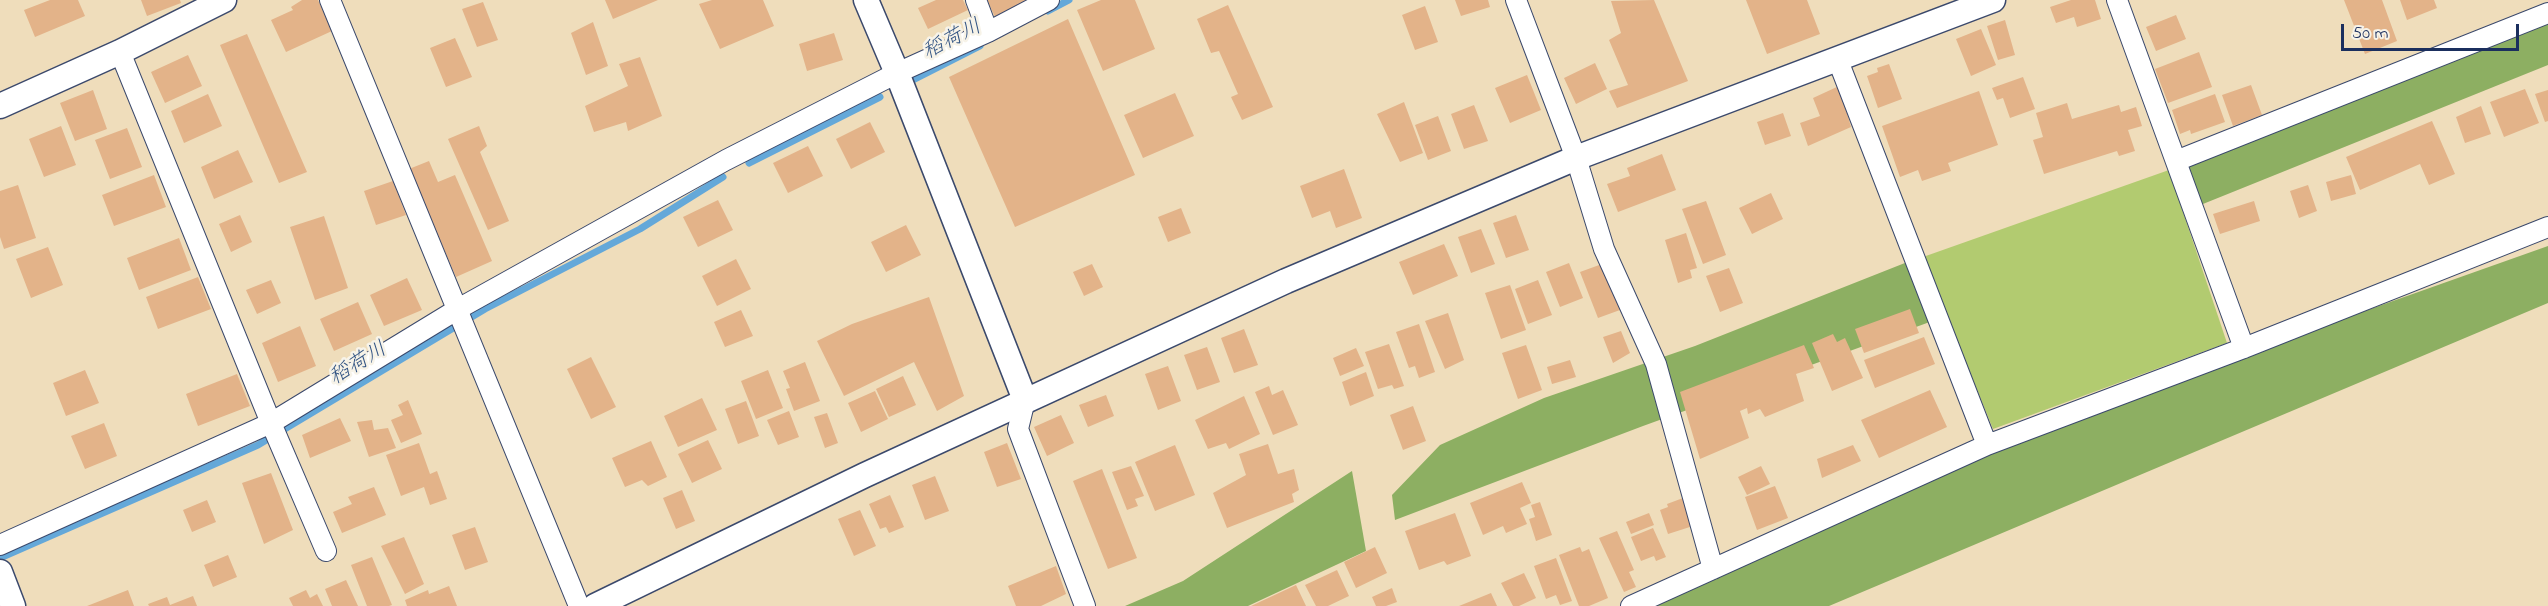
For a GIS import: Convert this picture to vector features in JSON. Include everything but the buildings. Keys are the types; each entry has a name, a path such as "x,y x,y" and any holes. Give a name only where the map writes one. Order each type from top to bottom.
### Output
{"street":[{"path":"0,106 120,52 195,7 224,0"},
{"path":"330,0 579,606"},
{"path":"866,0 897,73 1025,400 1018,429 1085,606"},
{"path":"976,0 988,32"},
{"path":"0,545 271,423 459,310 726,160 897,73 988,32 1049,0"},
{"path":"1516,0 1575,158 1604,249 1656,364 1713,569"},
{"path":"595,606 865,475 1286,281 1575,158 1993,0"},
{"path":"2117,0 2244,348"},
{"path":"2176,161 2548,13"},
{"path":"120,52 271,423 326,551"},
{"path":"1837,58 1987,445"},
{"path":"1631,606 1987,445 2244,348 2548,227"}],"green space":[{"path":"2548,13 2548,65 2193,208 2176,161"},
{"path":"2169,170 2227,343 1993,429 1923,257"},
{"path":"2548,246 2548,303 1829,606 1636,606 1987,445"},
{"path":"1915,259 1938,319 1643,426 1395,520 1392,495 1440,445 1544,398 1695,346"},
{"path":"1352,471 1366,551 1248,606 1125,606 1183,581"}],"waterway":[{"name":"稻荷川","path":"1048,11 1069,0"},
{"name":"稻荷川","path":"915,79 980,46"},
{"name":"稻荷川","path":"749,163 880,97"},
{"name":"稻荷川","path":"0,558 258,445 485,309 640,229 723,177"}]}
